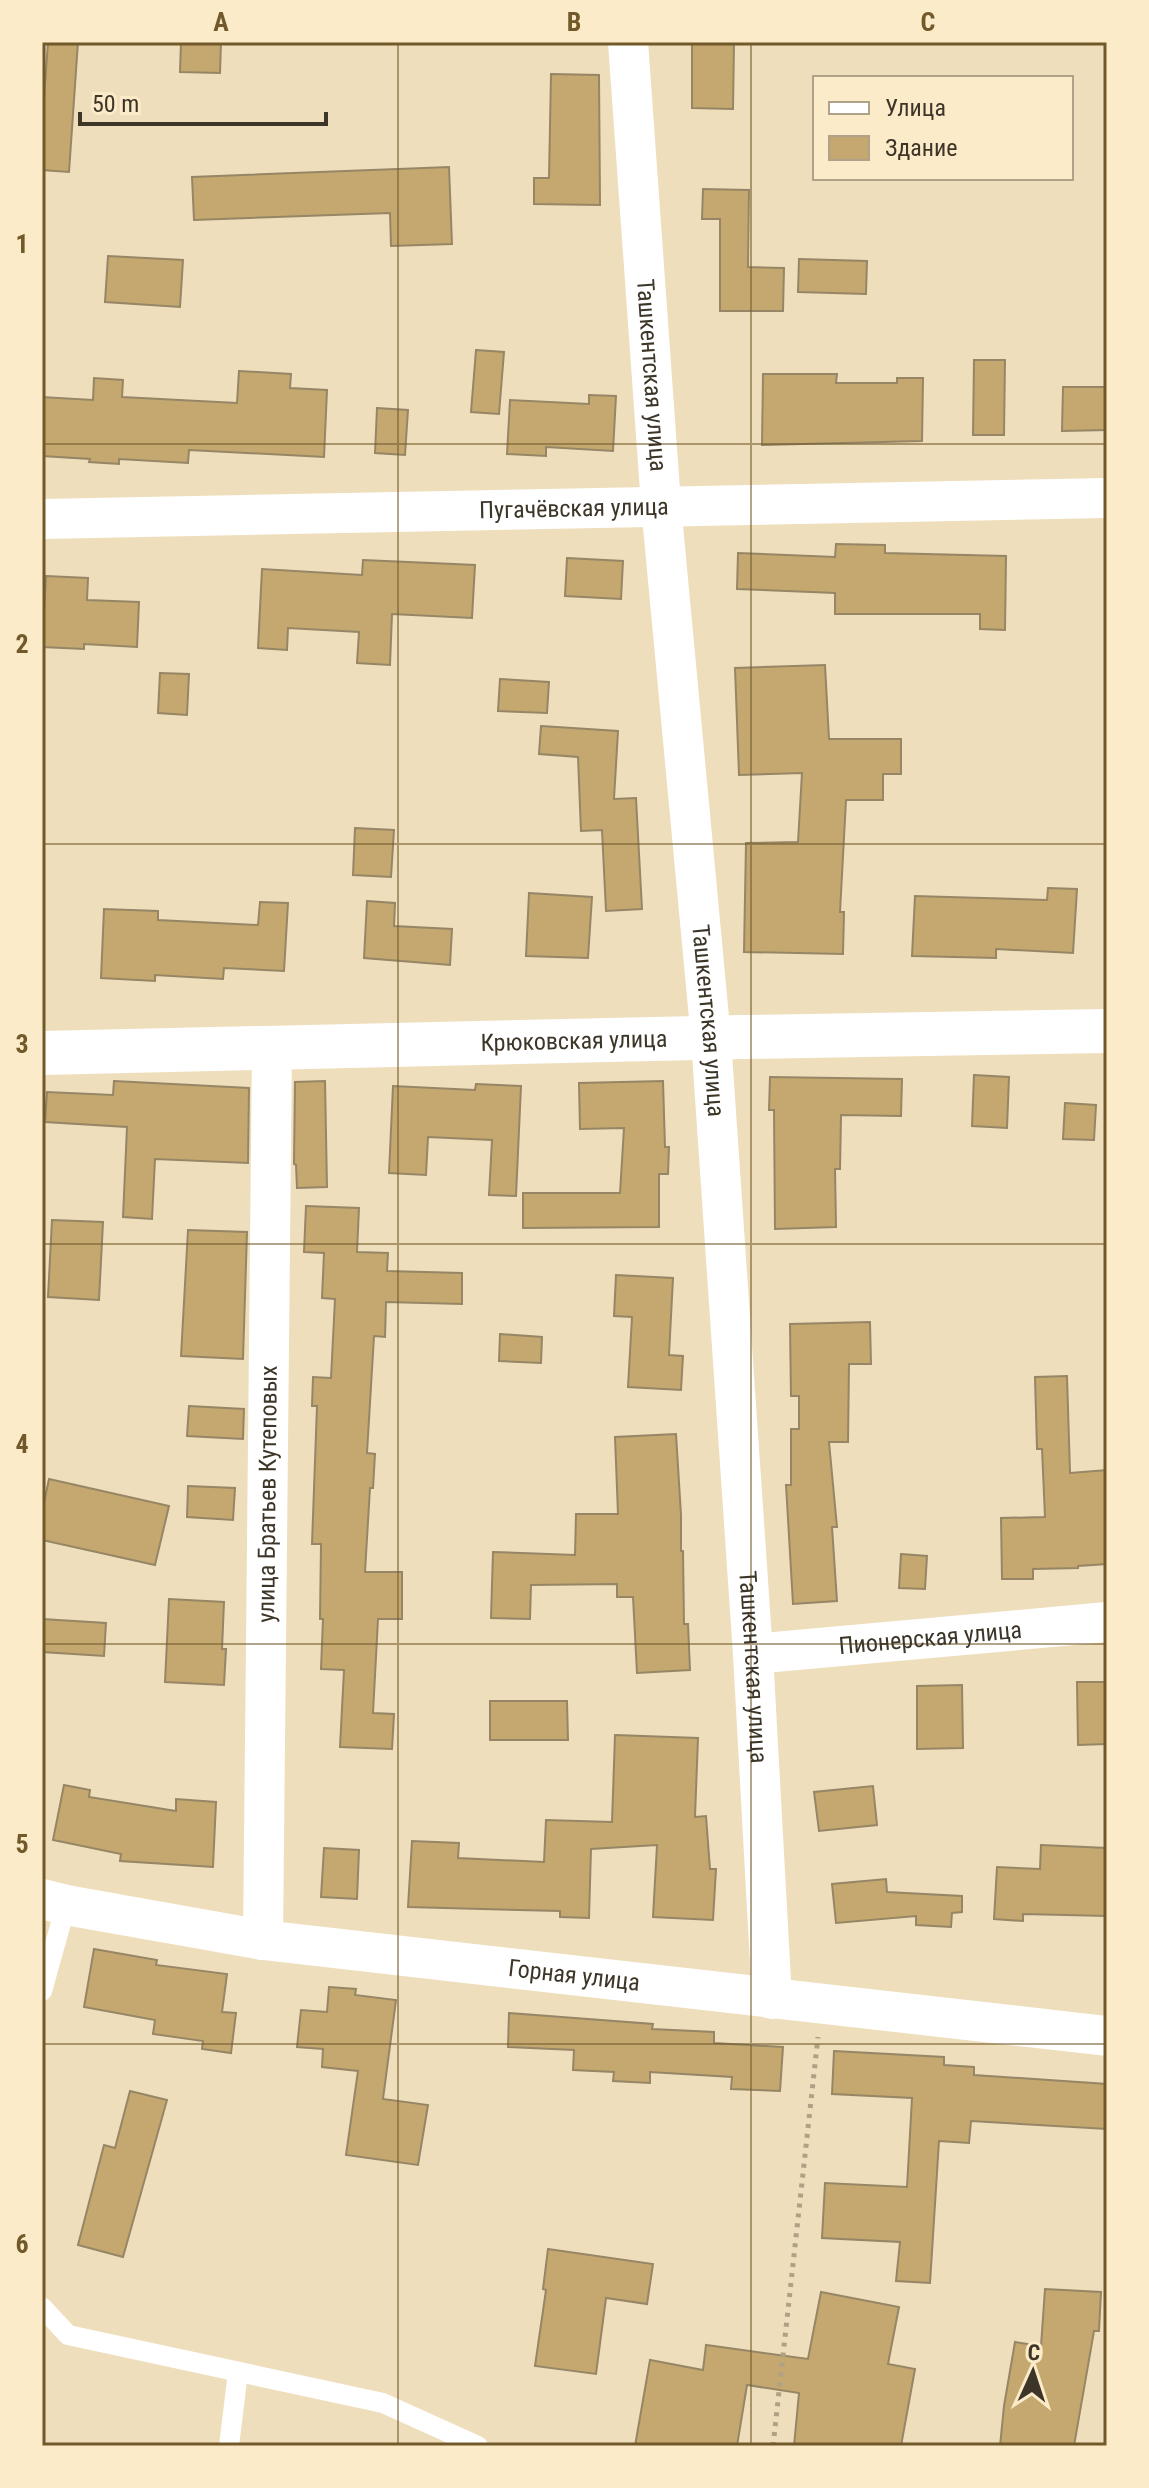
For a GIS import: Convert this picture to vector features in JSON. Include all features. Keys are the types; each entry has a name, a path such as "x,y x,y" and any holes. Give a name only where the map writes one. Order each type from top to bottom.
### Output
{"street":[{"name":"Ташкентская улица","path":"628,42 661,505 711,1039 753,1654 772,1999"},
{"name":"Пугачёвская улица","path":"42,519 1107,498"},
{"name":"Крюковская улица","path":"42,1053 1107,1031"},
{"name":"улица Братьев Кутеповых","path":"263,1940 272,1047"},
{"name":"Пионерская улица","path":"753,1654 1107,1622"},
{"name":"Горная улица","path":"54,1902 263,1940 1107,2036"}],"lane":[{"path":"42,1991 54,1902"},
{"path":"42,2307 68,2335 383,2403 478,2446"},
{"path":"229,2446 238,2372"}],"path":[{"path":"773,2446 822,2004"}],"building":[{"path":"48,42 78,42 69,172 42,170"},
{"path":"181,42 221,42 220,73 180,72"},
{"path":"692,42 734,42 733,109 692,108"},
{"path":"551,74 599,75 600,205 534,204 534,178 549,178"},
{"path":"449,167 452,244 391,246 390,213 194,220 192,177"},
{"path":"703,189 749,190 748,267 784,268 783,311 720,311 720,219 702,219"},
{"path":"108,256 183,260 180,307 105,302"},
{"path":"799,259 867,261 866,294 798,292"},
{"path":"476,350 504,352 499,414 471,412"},
{"path":"974,360 1005,360 1004,435 973,435"},
{"path":"239,371 291,374 290,388 327,390 324,457 189,450 188,463 119,459 119,464 42,456 42,397 93,400 94,378 123,380 122,397 237,403"},
{"path":"763,374 837,374 836,383 897,383 897,378 923,378 922,441 762,445"},
{"path":"1063,387 1107,387 1107,430 1062,431"},
{"path":"589,395 616,396 613,451 546,447 546,456 507,454 510,400 589,404"},
{"path":"377,408 408,410 405,455 375,453"},
{"path":"836,544 885,545 885,553 1006,556 1005,630 980,629 980,614 835,614 835,593 737,589 738,553 835,557"},
{"path":"567,558 623,561 621,599 565,596"},
{"path":"363,560 475,565 472,618 392,614 390,665 357,663 359,632 288,628 287,650 258,648 262,569 362,575"},
{"path":"46,576 88,578 87,600 139,602 137,647 84,644 84,649 42,647"},
{"path":"825,665 829,739 901,739 901,774 883,774 883,800 846,800 840,912 844,912 843,954 744,952 746,843 798,842 802,773 739,775 735,668"},
{"path":"160,673 189,674 187,715 158,713"},
{"path":"500,679 549,682 547,713 498,711"},
{"path":"541,726 618,731 614,799 636,798 642,909 606,911 602,830 581,831 578,757 539,754"},
{"path":"355,828 394,830 391,877 353,875"},
{"path":"1048,888 1077,889 1073,953 996,949 996,958 912,956 915,896 1047,900"},
{"path":"529,893 592,897 588,958 526,956"},
{"path":"367,901 395,903 394,926 452,929 450,965 364,958"},
{"path":"260,902 288,903 284,971 224,968 223,979 155,975 155,981 101,978 104,909 158,911 158,920 258,925"},
{"path":"974,1075 1009,1077 1007,1128 972,1126"},
{"path":"770,1077 902,1079 901,1116 841,1115 840,1169 835,1169 836,1227 775,1229 774,1110 769,1110"},
{"path":"114,1081 249,1088 248,1163 155,1159 152,1219 123,1217 127,1127 45,1122 47,1092 113,1095"},
{"path":"325,1081 327,1187 297,1188 294,1164 295,1082"},
{"path":"663,1081 665,1147 669,1147 668,1174 659,1174 659,1227 523,1228 523,1193 620,1193 624,1128 580,1129 579,1083"},
{"path":"476,1084 521,1086 516,1196 489,1195 492,1140 428,1137 426,1175 389,1173 393,1086 475,1090"},
{"path":"1065,1103 1096,1105 1094,1140 1063,1139"},
{"path":"306,1206 359,1208 357,1252 388,1253 387,1271 462,1273 462,1304 386,1302 385,1337 374,1336 367,1453 375,1454 365,1572 402,1572 402,1619 378,1619 373,1713 394,1714 392,1749 340,1747 344,1670 321,1669 321,1544 312,1544 317,1406 312,1406 313,1377 331,1378 335,1299 322,1298 324,1253 304,1252"},
{"path":"52,1220 103,1222 99,1300 48,1297"},
{"path":"188,1230 247,1232 243,1359 181,1356"},
{"path":"616,1275 673,1278 669,1355 683,1356 681,1390 628,1387 632,1317 614,1316"},
{"path":"870,1322 871,1364 849,1364 848,1442 829,1442 837,1527 832,1527 837,1601 793,1604 786,1485 791,1485 791,1429 799,1429 799,1396 791,1396 790,1324"},
{"path":"500,1334 542,1337 541,1363 499,1361"},
{"path":"1067,1376 1070,1473 1107,1470 1107,1564 1033,1569 1033,1579 1002,1579 1001,1518 1045,1517 1042,1449 1037,1449 1035,1377"},
{"path":"189,1406 244,1409 243,1439 187,1436"},
{"path":"676,1434 684,1624 688,1624 690,1670 637,1673 633,1597 617,1597 617,1584 531,1585 530,1619 491,1618 493,1552 575,1555 576,1514 618,1514 615,1437"},
{"path":"49,1479 169,1506 155,1565 42,1540 42,1512"},
{"path":"188,1486 235,1488 233,1520 187,1517"},
{"path":"901,1554 927,1556 925,1589 899,1588"},
{"path":"169,1599 224,1602 224,1685 165,1682"},
{"path":"42,1619 106,1623 104,1656 42,1652"},
{"path":"1077,1682 1107,1682 1107,1744 1078,1745"},
{"path":"962,1685 963,1748 917,1749 917,1686"},
{"path":"490,1701 567,1701 568,1740 490,1740"},
{"path":"615,1735 698,1738 695,1817 706,1816 710,1869 716,1869 713,1920 653,1917 657,1845 591,1849 589,1918 560,1917 560,1911 408,1907 412,1841 459,1843 458,1858 544,1862 546,1820 612,1822"},
{"path":"64,1785 90,1790 89,1797 176,1811 176,1799 216,1802 213,1867 120,1861 121,1854 53,1840"},
{"path":"873,1786 877,1825 819,1831 814,1792"},
{"path":"1041,1845 1107,1848 1107,1916 1023,1914 1023,1921 994,1919 997,1867 1040,1869"},
{"path":"324,1848 359,1850 357,1899 321,1897"},
{"path":"886,1879 887,1892 962,1896 962,1912 952,1913 951,1927 916,1925 916,1916 836,1923 832,1884"},
{"path":"94,1949 157,1960 156,1965 227,1974 222,2012 236,2013 231,2053 202,2049 203,2041 153,2034 155,2020 84,2007"},
{"path":"329,1987 356,1989 355,1995 396,2000 383,2099 428,2105 418,2165 346,2155 358,2071 322,2067 323,2049 297,2047 301,2010 327,2012"},
{"path":"509,2013 653,2024 652,2029 714,2032 714,2043 783,2047 780,2091 731,2089 732,2077 650,2072 650,2083 613,2081 614,2072 573,2070 574,2050 508,2047"},
{"path":"834,2051 944,2057 944,2065 974,2067 974,2075 1107,2084 1107,2129 971,2121 969,2143 939,2141 930,2283 896,2281 900,2242 822,2238 825,2183 907,2187 912,2098 832,2094"},
{"path":"130,2091 167,2100 123,2257 78,2245 104,2145 115,2148"},
{"path":"548,2249 653,2264 647,2304 606,2298 596,2374 535,2366 546,2290 543,2289"},
{"path":"1045,2289 1101,2292 1099,2331 1094,2331 1074,2446 1000,2446 1015,2342 1041,2346"},
{"path":"821,2292 899,2307 888,2364 915,2369 901,2446 794,2446 799,2393 747,2385 737,2446 635,2446 650,2360 703,2370 706,2345 808,2359"}]}
